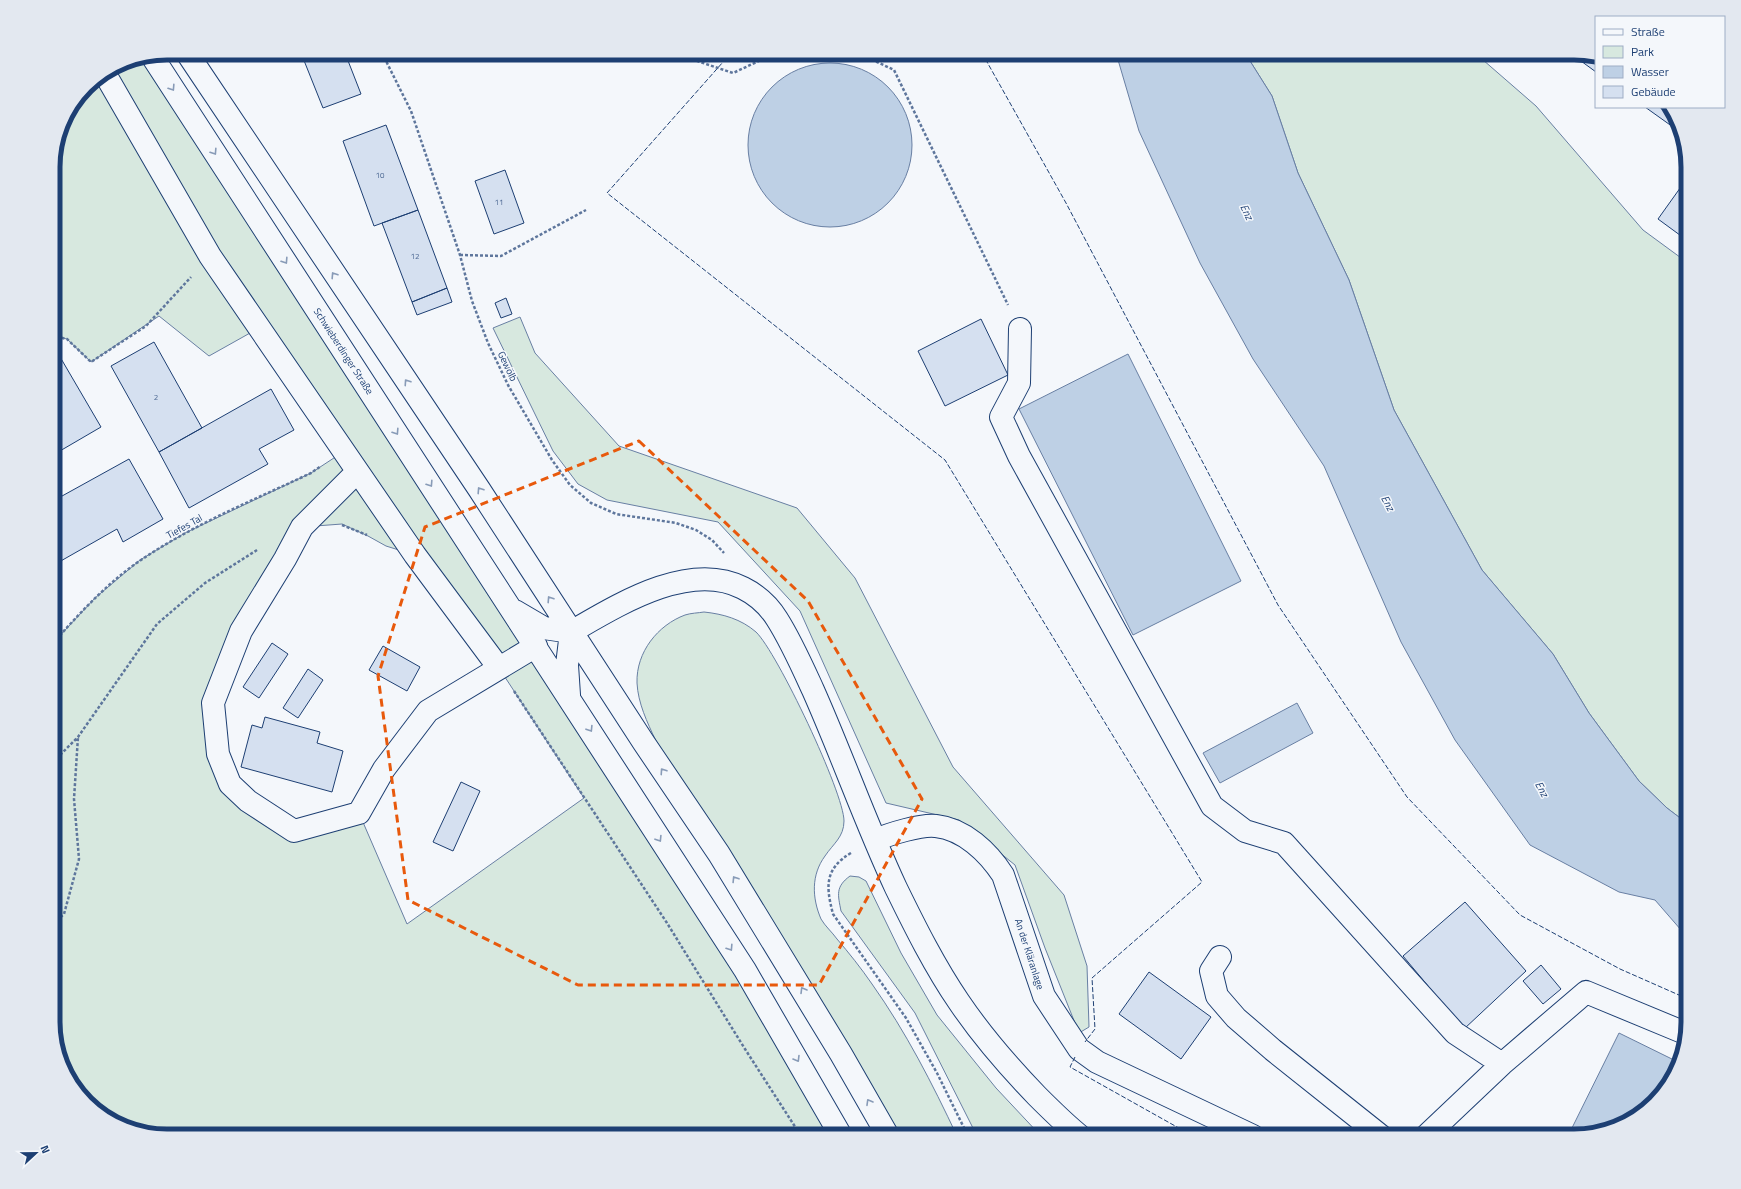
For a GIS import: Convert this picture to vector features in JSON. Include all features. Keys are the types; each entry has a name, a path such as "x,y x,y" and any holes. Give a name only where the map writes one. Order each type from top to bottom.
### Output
{"main road":[{"path":"192,60 479,489 571,632 720,854 842,1054 884,1129"},
{"name":"Schwieberdinger Straße","path":"155,61 569,696 745,970 837,1129"},
{"path":"108,78 210,256 415,555 499,668"},
{"path":"1020,329 1020,383 1001,417 1019,456 1212,806 1245,831 1284,843 1455,1033 1502,1064"},
{"path":"357,472 302,527 285,559 241,631 213,703 218,754 230,784 248,801 294,831 359,813 384,769 428,711 536,646"},
{"path":"512,610 544,628 571,632 637,597 691,579 710,579 729,582 756,596 777,618 796,653 823,713 896,887 918,932 958,1002 1010,1068 1071,1129"},
{"path":"569,696 567,665 571,632"},
{"name":"An der Kläranlage","path":"876,840 892,833 935,825 959,834 981,848 994,861 1003,875 1044,996 1079,1049 1098,1062 1238,1129"},
{"path":"1220,957 1211,972 1217,996 1236,1018 1273,1050 1372,1129"},
{"path":"1433,1129 1502,1064 1586,992 1681,1031"}],"path":[{"name":"Gewölb","path":"386,60 412,111 460,255 472,300 488,344 508,385 552,460 570,485 591,503 616,514 676,523 696,530 712,540 726,555 729,582"},
{"path":"694,60 733,73 761,60"},
{"path":"873,60 894,70 1020,329"},
{"path":"460,255 501,256 586,210"},
{"path":"60,337 67,339 91,362 146,326 210,256"},
{"name":"Tiefes Tal","path":"60,635 94,598 140,560 185,533 311,473 343,452"},
{"path":"302,527 342,524 368,536"},
{"path":"60,755 78,737 157,624 205,583 263,546"},
{"path":"499,668 667,923 745,1049 797,1129"},
{"path":"60,918 64,914 79,859 74,799 78,737"},
{"path":"876,840 844,857 835,866 828,879 828,894 833,914 906,1018 938,1073 965,1129"}],"highlighted area":[{"path":"639,441 808,601 922,799 819,985 578,985 408,900 378,676 425,527"}],"green space":[{"path":"1249,60 1483,60 1536,106 1643,230 1681,258 1681,819 1667,808 1639,781 1589,713 1553,654 1482,570 1394,410 1349,280 1298,173 1272,96"},
{"path":"155,61 837,1129 167,1129 153,1128 126,1121 113,1115 87,1093 74,1076 68,1063 62,1043 60,1029 60,636 95,598 140,560 185,533 311,473 343,452 259,328 209,356 159,316 91,362 67,339 60,337 60,160 68,126 78,108 91,91 108,78 126,68","holes":["342,524 386,546 415,555 499,668 584,798 407,924 359,813 293,831 231,784 213,703 302,527"]},
{"path":"520,317 535,353 619,446 797,508 855,578 953,767 1064,895 1087,966 1089,1027 1079,1033 1045,948 1015,865 959,820 886,803 800,611 718,522 607,500 578,484 553,451 493,328"},
{"path":"704,612 718,614 738,620 750,627 766,645 793,693 822,754 841,806 844,821 844,827 838,840 820,863 817,871 814,887 818,911 823,922 864,972 896,1021 928,1077 954,1129 893,1129 808,979 656,741 646,720 639,698 637,683 640,661 650,641 666,625 692,613"},
{"path":"850,876 859,877 866,881 901,953 937,1015 996,1088 1034,1129 973,1129 915,1013 841,911 839,892 845,880"}],"water":[{"name":"Enz","path":"1118,60 1249,60 1272,96 1298,173 1349,280 1394,410 1482,570 1553,654 1589,713 1639,781 1667,808 1681,819 1681,930 1655,900 1619,892 1530,845 1455,740 1401,642 1324,466 1253,359 1200,263 1139,131"},
{"path":"822,63 838,63 854,66 869,72 882,81 894,93 903,106 909,121 912,145 911,161 903,184 894,197 882,209 869,218 854,224 838,227 822,227 806,224 791,218 778,209 766,197 757,184 751,169 748,153 748,137 751,121 757,106 766,93 778,81 791,72 806,66"},
{"path":"1128,354 1241,581 1133,635 1019,409"},
{"path":"1297,703 1313,733 1220,783 1203,753"},
{"path":"1619,1033 1674,1060 1663,1081 1650,1098 1628,1115 1602,1125 1571,1129"}],"building":[{"path":"304,60 348,60 361,94 323,108"},
{"path":"1580,60 1595,62 1595,71"},
{"path":"1646,108 1663,108 1673,127"},
{"path":"386,125 418,210 374,226 343,141"},
{"path":"505,170 524,223 494,234 475,181"},
{"path":"1681,187 1681,236 1658,219"},
{"path":"418,210 447,288 412,302 382,223"},
{"path":"447,288 452,302 417,315 412,302"},
{"path":"506,298 512,314 501,318 495,303"},
{"path":"981,319 1008,375 945,406 918,351"},
{"path":"154,342 202,428 159,452 111,366"},
{"path":"60,357 101,427 60,451"},
{"path":"271,389 294,430 259,449 268,464 189,508 159,452"},
{"path":"129,459 163,519 123,542 117,529 60,561 60,497"},
{"path":"272,643 288,654 259,698 243,687"},
{"path":"383,646 420,667 407,691 369,670"},
{"path":"308,669 323,680 298,718 283,708"},
{"path":"265,717 320,732 317,743 343,751 332,792 241,767 252,725 262,728"},
{"path":"461,782 480,791 453,851 433,842"},
{"path":"1465,902 1526,971 1464,1029 1403,956"},
{"path":"1541,965 1561,989 1543,1004 1523,981"},
{"path":"1149,972 1211,1017 1181,1059 1119,1014"}],"fence":[{"path":"725,60 607,193 945,460 1202,882 1092,978 1095,1029 1085,1042"},
{"path":"986,60 1066,203 1278,605 1407,797 1520,915 1620,969 1681,996"},
{"path":"1075,1057 1070,1067 1181,1129"}]}
